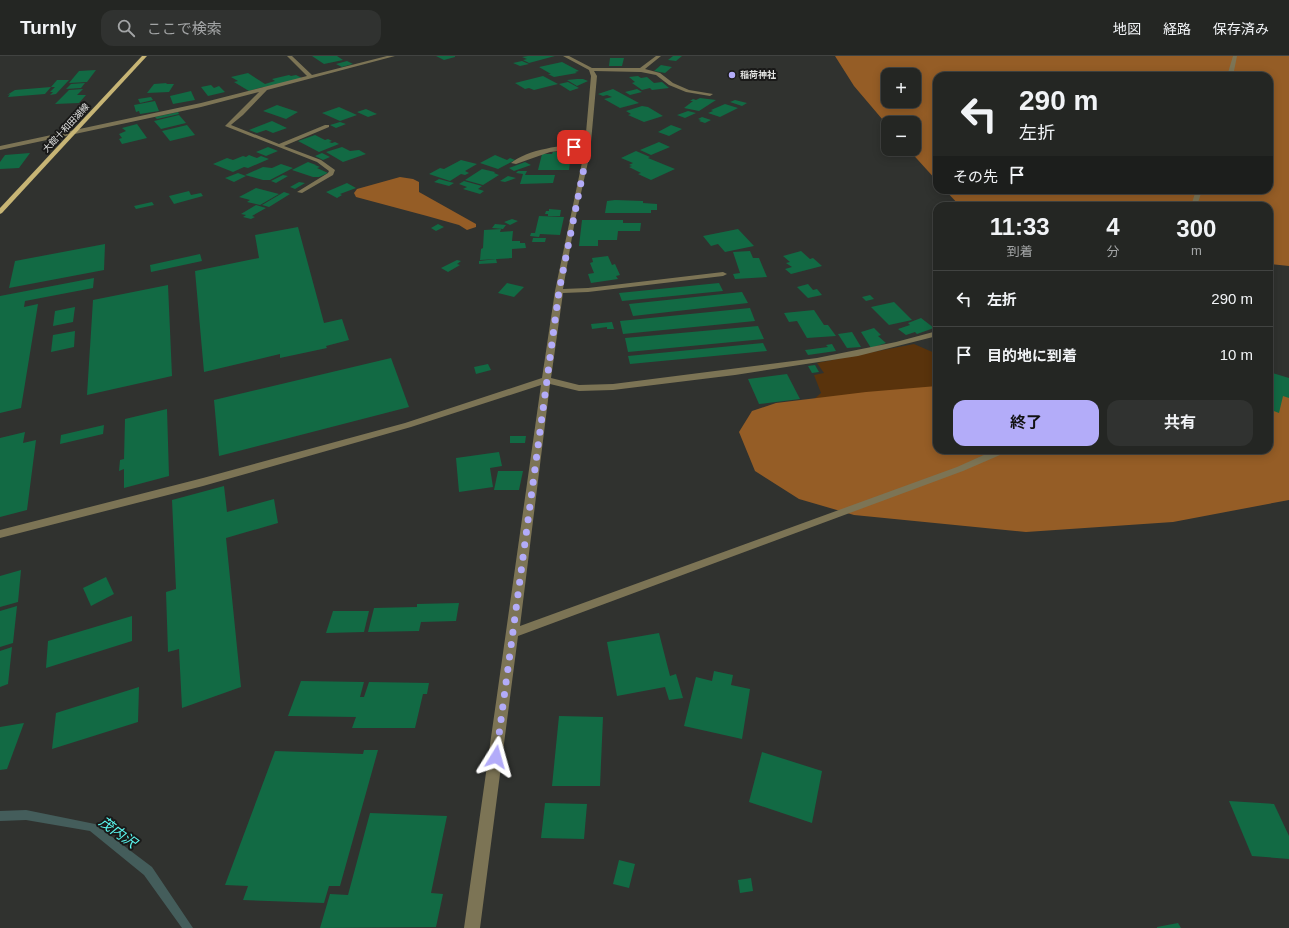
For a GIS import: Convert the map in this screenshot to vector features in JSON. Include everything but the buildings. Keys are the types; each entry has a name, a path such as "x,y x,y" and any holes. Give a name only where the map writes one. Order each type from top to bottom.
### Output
{"main road":[{"name":"大館十和田湖線","path":"0,212 145,56"}],"street":[{"path":"289,56 312,77"},
{"path":"0,148 264,90 393,56"},
{"path":"565,56 590,69 641,70 658,74 664,77 671,84 710,94"},
{"path":"641,70 659,56"},
{"path":"1231,72 1235,56"},
{"path":"472,928 559,291 587,146 594,76 590,69"},
{"path":"264,90 228,126 319,161 332,170 332,174 300,192"},
{"path":"278,146 327,126"},
{"path":"514,163 533,154 550,149 587,146"},
{"path":"559,291 588,290 723,274"},
{"path":"0,534 203,482 408,425 546,380 579,388 613,387 842,357 908,342 933,334"},
{"path":"513,633 952,472 995,454"}],"shaded area":[{"path":"835,56 1289,56 1289,266 1273,264 1273,202 956,202 949,194 1273,194 1273,72 933,72 933,177 914,156 921,156 921,116 881,116 881,118 854,86"},
{"path":"400,177 413,179 419,182 419,192 476,224 476,227 467,230 459,225 356,197 354,193 357,189"},
{"path":"914,344 933,352 933,396 803,409 821,393 814,375 824,373 817,363"},
{"path":"933,386 933,454 1273,454 1273,392 1289,393 1289,500 1173,522 1026,532 854,515 799,499 755,471 739,432 752,411 776,403 866,392"}],"waterway":[{"name":"茂内沢","path":"0,816 26,815 92,827 148,871 188,928"}],"place":[{"name":"稲荷神社","path":"732,75"}],"route":[{"path":"496,757 559,291 572,220 587,153 587,146 574,147"}]}
